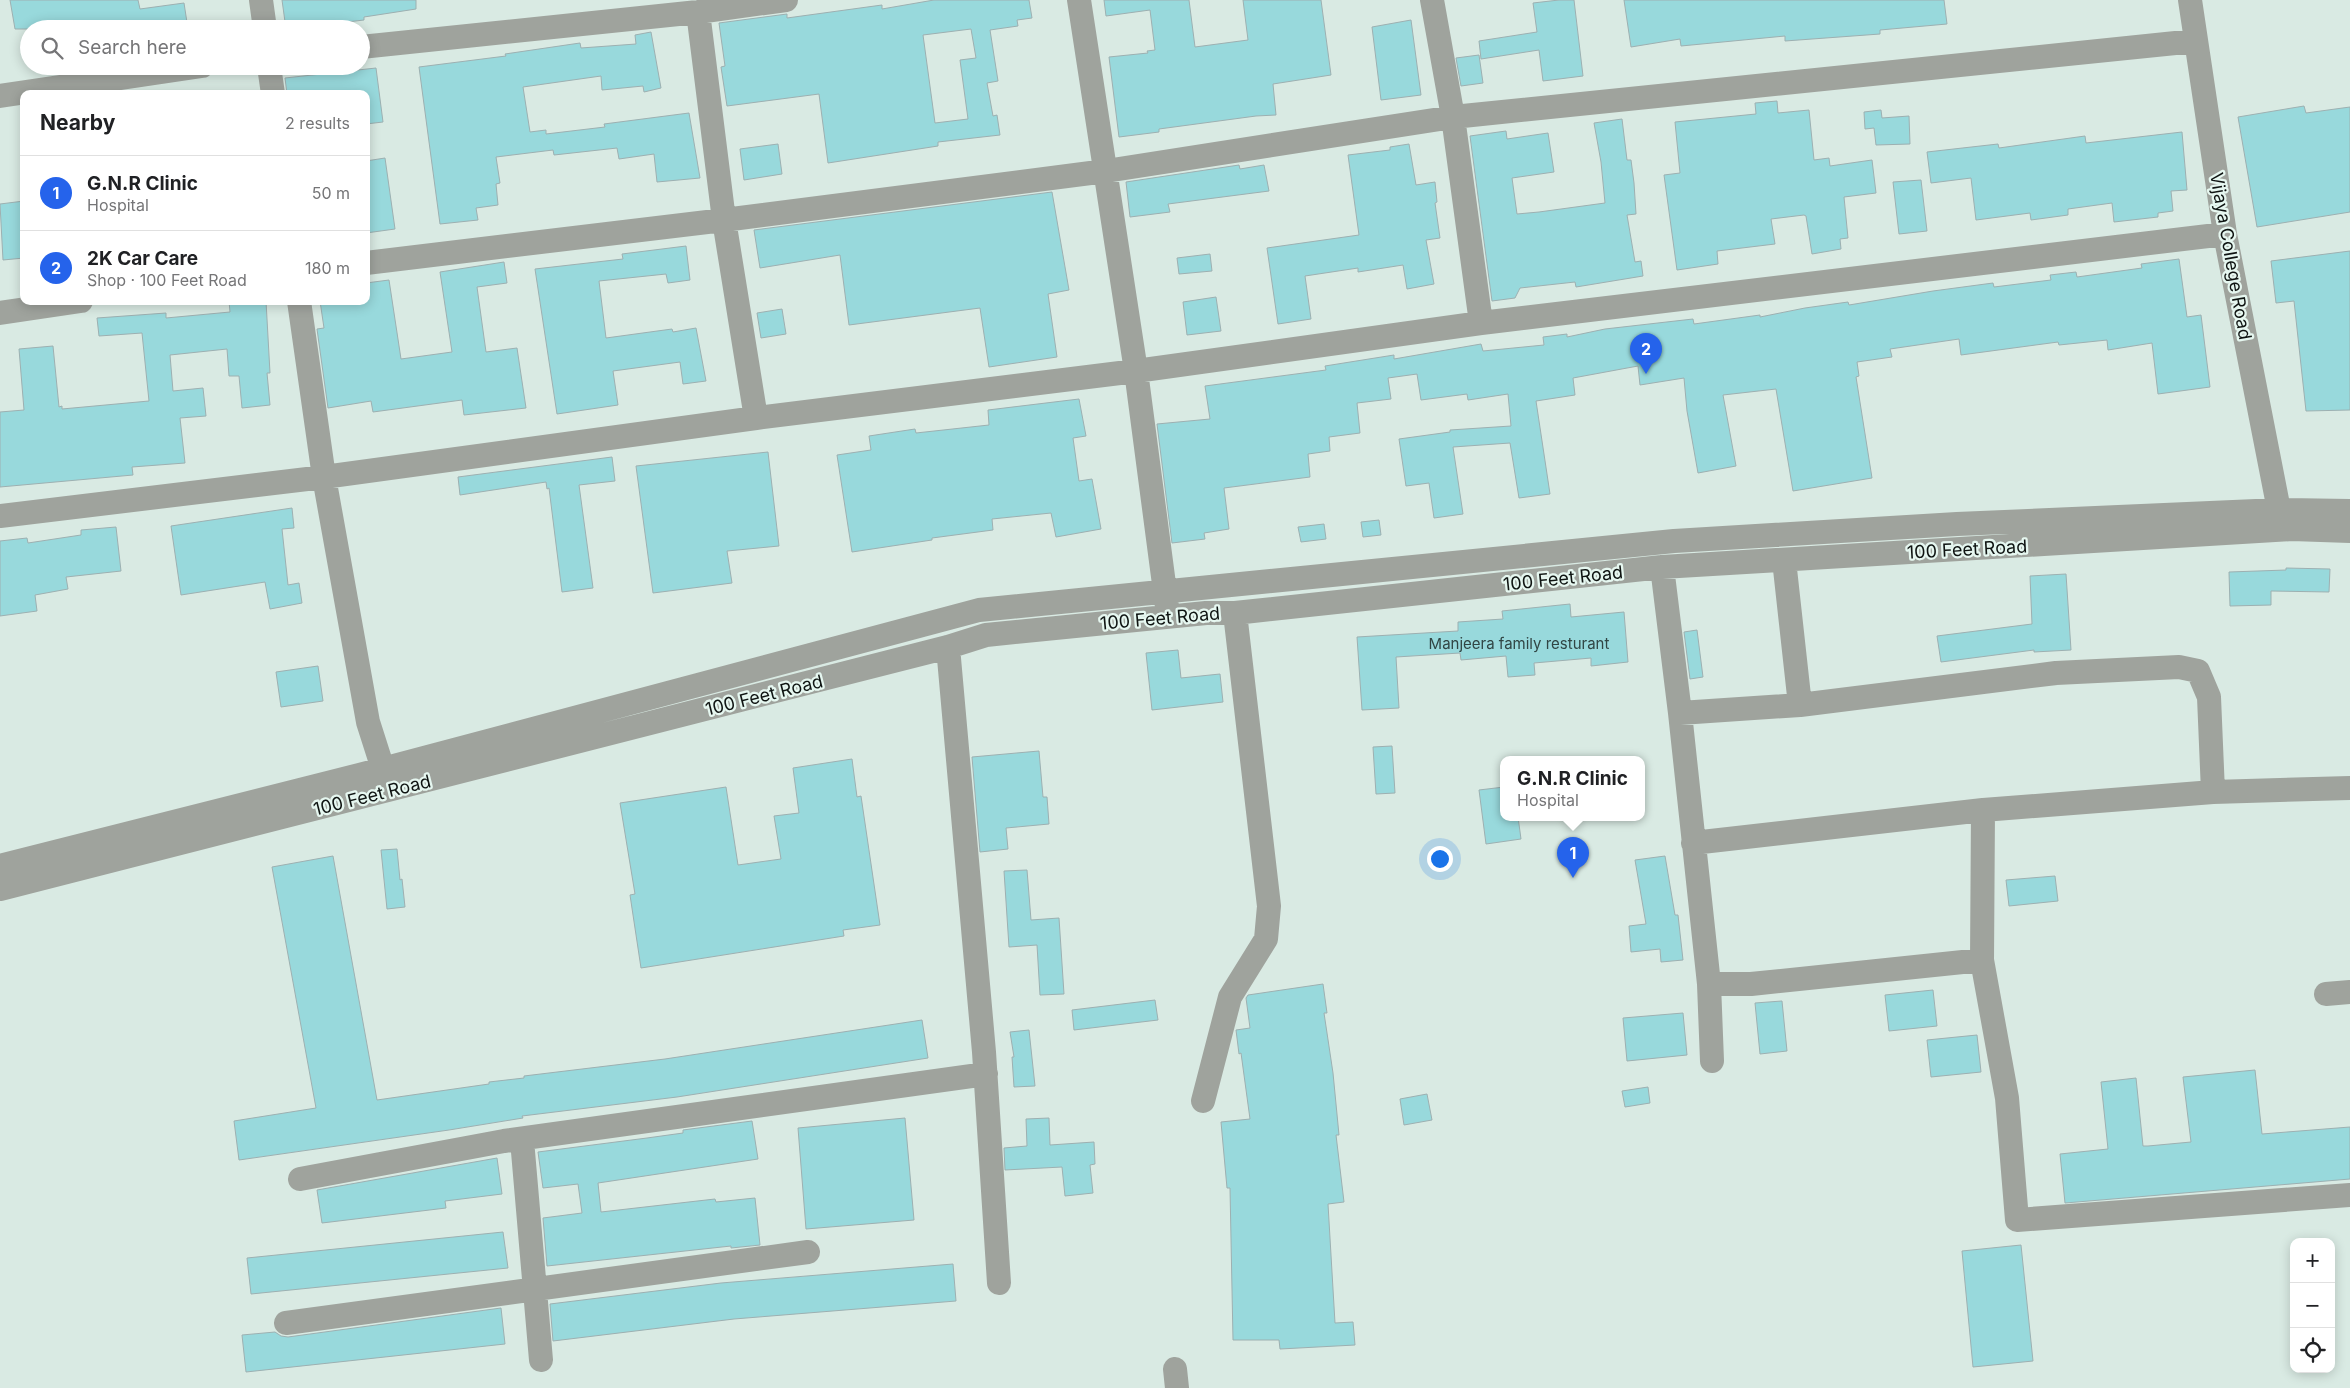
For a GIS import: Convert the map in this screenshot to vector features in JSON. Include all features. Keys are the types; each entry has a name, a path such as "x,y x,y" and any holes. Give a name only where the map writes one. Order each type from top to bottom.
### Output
{"street":[{"path":"261,0 263,20"},
{"path":"370,46 698,12 786,0"},
{"path":"1079,0 1136,371 1168,616"},
{"path":"1432,0 1453,116 1481,323"},
{"name":"Vijaya College Road","path":"2190,0 2225,234 2279,510"},
{"path":"698,12 724,220 756,418"},
{"path":"370,262 724,220 1106,171 1453,116 2195,41"},
{"path":"40,90 141,75"},
{"path":"270,75 272,90"},
{"path":"0,96 20,93"},
{"path":"0,516 324,477 756,418 1136,371 1481,323 2225,234"},
{"path":"0,313 54,305"},
{"path":"300,305 324,477 368,722 383,768"},
{"name":"100 Feet Road","path":"0,866 383,768 980,610 1674,541 1967,524 2279,510 2350,512"},
{"name":"100 Feet Road","path":"0,889 948,647 986,635 1168,616 1235,613 1662,568 2292,529 2350,530"},
{"path":"1784,560 1800,705"},
{"path":"1662,568 1680,713 1709,984 1712,1061"},
{"path":"1203,1101 1230,997 1266,939 1269,906 1235,613"},
{"path":"948,647 986,1074 999,1282"},
{"path":"1680,713 1800,705 2056,673 2179,667 2198,671 2209,697 2213,792"},
{"path":"1693,842 1983,810 2213,792 2350,788"},
{"path":"1983,810 1982,960 2007,1098 2017,1220 2350,1195"},
{"path":"1709,984 1751,984 1982,960"},
{"path":"2326,994 2350,992"},
{"path":"300,1179 522,1140 986,1074"},
{"path":"522,1140 541,1360"},
{"path":"286,1323 808,1252"}],"building":[{"path":"10,0 138,0 140,9 184,3 187,20 20,20 20,29 15,29"},
{"path":"282,0 416,0 416,9 364,17 364,20 285,20"},
{"path":"934,0 1029,0 1032,18 1017,20 1018,26 990,30 998,81 987,83 993,116 997,115 1000,135 938,142 938,146 828,163 819,94 727,106 721,67 725,66 719,23 787,14 787,18 882,5 882,9","holes":["971,29 976,58 960,60 968,119 935,123 923,35"]},
{"path":"1104,0 1189,0 1195,47 1248,40 1243,0 1321,0 1331,75 1273,84 1276,115 1159,129 1159,132 1119,137 1109,57 1148,53 1147,51 1155,50 1150,10 1106,16"},
{"path":"1574,0 1583,76 1543,81 1539,50 1481,59 1479,41 1537,32 1533,3"},
{"path":"1624,0 1944,0 1947,24 1880,30 1880,34 1785,41 1785,36 1681,46 1680,39 1631,47"},
{"path":"1411,20 1421,95 1381,100 1372,27"},
{"path":"651,32 661,88 644,92 643,86 602,90 601,76 523,87 530,132 546,130 546,134 605,127 604,124 689,113 700,178 657,182 654,154 619,159 617,148 554,155 553,150 496,157 500,183 496,184 498,205 476,208 478,220 440,224 419,67 506,56 505,54 580,43 581,48 636,44 635,35"},
{"path":"1479,55 1483,83 1461,86 1456,58"},
{"path":"376,68 383,122 370,124 370,90 286,90 285,78 312,75 370,75 370,69"},
{"path":"1777,101 1778,113 1809,110 1814,160 1829,158 1830,166 1872,160 1876,193 1844,197 1848,238 1840,239 1841,249 1812,254 1806,216 1804,215 1771,219 1775,244 1717,251 1718,264 1677,270 1664,175 1680,173 1675,122 1756,114 1755,103"},
{"path":"2304,106 2306,113 2350,107 2350,212 2257,227 2238,117"},
{"path":"1881,110 1882,118 1909,116 1910,144 1876,145 1874,128 1865,129 1864,112"},
{"path":"1622,119 1627,160 1631,160 1636,214 1627,215 1635,262 1641,261 1643,276 1576,287 1575,282 1520,288 1515,298 1492,301 1470,136 1506,131 1507,139 1548,133 1554,172 1512,178 1517,214 1539,212 1605,203 1601,162 1594,123"},
{"path":"2182,132 2187,190 2171,191 2173,211 2158,213 2158,217 2114,222 2112,203 2068,209 2068,215 2031,220 2030,213 1976,220 1971,178 1931,183 1927,152 1998,144 1999,148 2085,136 2086,143"},
{"path":"778,144 782,174 744,180 740,149"},
{"path":"1409,144 1416,185 1435,182 1437,202 1435,203 1440,238 1426,240 1434,284 1407,289 1403,265 1358,272 1358,268 1305,276 1311,319 1278,324 1267,248 1359,235 1348,155 1390,150 1390,147"},
{"path":"385,158 395,229 370,232 370,160"},
{"path":"1239,165 1240,169 1264,165 1269,191 1168,204 1170,212 1130,217 1126,182"},
{"path":"1921,180 1927,231 1899,234 1893,182"},
{"path":"1052,192 1069,290 1048,294 1057,357 989,367 980,308 849,325 840,255 760,268 754,230"},
{"path":"20,202 20,258 3,260 0,204"},
{"path":"686,246 690,280 668,283 666,274 599,281 606,338 672,329 673,332 696,328 706,381 683,384 680,362 613,371 618,405 557,414 535,269 623,259 622,254"},
{"path":"2350,251 2350,410 2306,411 2294,301 2276,303 2271,261"},
{"path":"1210,254 1212,271 1179,274 1177,258"},
{"path":"2179,259 2187,317 2201,315 2210,387 2158,394 2152,343 2108,350 2107,340 2059,345 2058,342 1961,355 1959,339 1890,349 1892,357 1857,362 1859,376 1856,377 1872,478 1793,491 1776,389 1723,395 1736,466 1698,473 1687,411 1684,378 1640,385 1638,366 1573,378 1575,395 1536,401 1550,494 1519,498 1510,443 1453,447 1463,514 1434,518 1429,483 1406,486 1399,439 1450,432 1450,430 1511,426 1508,394 1468,400 1467,394 1421,400 1417,374 1388,378 1391,399 1357,403 1360,433 1329,437 1330,451 1308,454 1310,477 1224,488 1229,529 1204,533 1205,539 1172,543 1157,424 1210,419 1205,386 1326,370 1325,366 1394,355 1394,359 1481,344 1483,351 1544,345 1543,337 1567,334 1567,337 1605,329 1693,319 1694,324 1760,315 1760,317 1805,308 1848,302 1849,305 1993,283 1994,287 2051,280 2050,275 2076,272 2077,277 2142,268 2141,264"},
{"path":"504,262 507,283 477,287 486,352 517,348 526,408 464,415 462,400 373,412 371,401 328,408 317,329 324,328 321,305 370,305 370,282 389,280 401,359 452,352 440,272"},
{"path":"1216,297 1221,331 1187,335 1183,302"},
{"path":"229,305 266,305 270,373 267,373 270,405 242,408 239,376 229,376 227,349 170,355 173,391 203,388 206,416 180,418 185,463 132,467 133,475 0,487 0,412 24,410 19,349 53,346 59,407 62,406 62,409 149,401 142,333 99,336 97,318 166,313 166,318 230,312"},
{"path":"782,309 786,334 761,338 757,313"},
{"path":"1079,399 1086,436 1073,438 1079,481 1092,479 1101,529 1056,537 1051,513 992,519 993,530 852,552 837,455 871,450 869,436 915,429 916,433 989,425 988,410"},
{"path":"768,452 779,546 727,551 732,583 653,593 636,466"},
{"path":"612,457 615,481 579,485 593,588 562,592 549,488 547,489 546,482 460,495 458,477"},
{"path":"292,508 294,528 282,529 288,585 299,583 302,603 270,609 265,582 181,595 171,526"},
{"path":"1379,520 1381,535 1363,537 1361,522"},
{"path":"1324,524 1326,539 1301,542 1298,527"},
{"path":"116,527 121,571 66,577 68,589 35,595 37,611 0,616 0,541 27,538 28,543 81,535 81,530"},
{"path":"2286,568 2330,569 2329,592 2271,591 2271,605 2230,606 2229,572 2286,570"},
{"path":"2066,574 2071,650 2034,652 2034,650 1941,662 1937,636 2032,624 2030,576"},
{"path":"1570,604 1571,617 1624,612 1628,662 1591,666 1591,658 1534,663 1535,675 1508,677 1506,656 1461,660 1460,653 1396,657 1399,708 1362,710 1357,637 1458,631 1458,622 1503,619 1502,611"},
{"path":"1697,630 1703,677 1690,679 1684,632"},
{"path":"1178,650 1181,678 1220,674 1223,702 1152,710 1146,653"},
{"path":"318,666 323,701 281,707 276,672"},
{"path":"1392,746 1395,793 1376,794 1373,747"},
{"path":"1039,751 1043,797 1047,797 1049,824 1006,828 1008,849 980,852 972,757"},
{"path":"852,759 857,797 861,796 880,925 843,930 844,936 641,968 630,895 635,894 620,803 726,787 738,865 781,859 774,816 799,813 793,768"},
{"path":"1500,787 1500,821 1519,821 1521,839 1486,844 1479,790"},
{"path":"397,849 405,907 387,909 381,850"},
{"path":"333,856 377,1100 489,1084 489,1082 524,1078 524,1076 665,1059 922,1020 928,1058 677,1097 522,1116 523,1118 449,1130 239,1160 234,1121 316,1108 272,867"},
{"path":"1665,856 1675,915 1678,915 1683,960 1661,962 1660,949 1631,952 1629,926 1646,924 1635,860"},
{"path":"1027,870 1031,920 1059,918 1064,994 1040,995 1037,945 1009,947 1004,871"},
{"path":"2055,876 2058,901 2009,906 2006,880"},
{"path":"1323,984 1327,1013 1324,1013 1333,1073 1339,1135 1336,1135 1344,1202 1328,1204 1335,1323 1353,1322 1355,1345 1280,1349 1279,1340 1233,1340 1230,1188 1227,1188 1221,1122 1250,1119 1236,1030 1250,1028 1246,998 1248,995"},
{"path":"1933,990 1937,1026 1889,1031 1885,995"},
{"path":"1155,1000 1158,1020 1074,1030 1072,1010"},
{"path":"1782,1001 1787,1051 1760,1054 1755,1003"},
{"path":"1683,1013 1687,1055 1627,1061 1623,1018"},
{"path":"1029,1030 1035,1086 1014,1087 1012,1057 1014,1057 1010,1032"},
{"path":"1977,1035 1981,1072 1931,1077 1927,1040"},
{"path":"2255,1070 2262,1134 2350,1127 2350,1179 2065,1203 2060,1154 2108,1149 2101,1082 2136,1078 2143,1146 2148,1146 2191,1142 2183,1077"},
{"path":"1648,1087 1650,1103 1625,1107 1622,1091"},
{"path":"1427,1094 1432,1120 1404,1125 1400,1099"},
{"path":"905,1118 914,1220 806,1229 798,1128"},
{"path":"1049,1118 1050,1145 1094,1142 1095,1164 1090,1165 1093,1193 1065,1196 1062,1167 1005,1170 1004,1148 1027,1146 1026,1119"},
{"path":"752,1121 758,1159 598,1183 601,1212 715,1199 716,1202 755,1198 760,1245 731,1248 731,1246 547,1266 543,1218 582,1213 578,1184 543,1188 538,1152 683,1133 683,1130"},
{"path":"497,1158 502,1194 445,1201 446,1208 322,1223 317,1190"},
{"path":"503,1232 508,1268 251,1294 247,1258"},
{"path":"2021,1245 2033,1361 1973,1367 1962,1251"},
{"path":"953,1264 956,1301 734,1319 553,1341 550,1304 721,1283"},
{"path":"501,1308 505,1344 246,1372 242,1335 275,1332 281,1336 288,1337"}],"place":[{"name":"2K Car Care","path":"1646,374"},
{"name":"G.N.R Clinic","path":"1573,878"}]}
